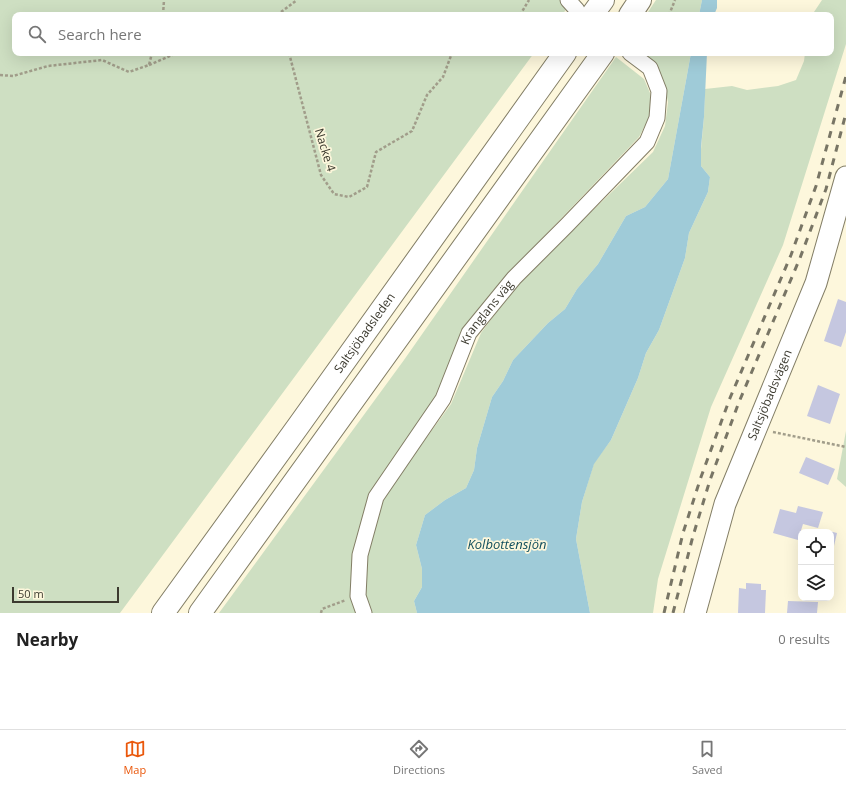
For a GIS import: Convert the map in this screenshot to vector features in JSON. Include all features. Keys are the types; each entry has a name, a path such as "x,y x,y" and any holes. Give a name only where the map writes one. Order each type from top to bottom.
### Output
{"highway":[{"path":"579,8 603,0"},
{"path":"632,12 640,0"},
{"name":"Saltsjöbadsleden","path":"163,613 563,56"},
{"path":"200,613 601,56"}],"street":[{"name":"Kranglans väg","path":"364,613 358,596 360,554 376,497 443,399 469,334 514,278 647,142 657,118 659,91 650,68 634,56"},
{"name":"Saltsjöbadsvägen","path":"695,613 725,504 816,283 846,177"}],"path":[{"path":"163,12 164,0"},
{"path":"281,12 297,0"},
{"path":"522,12 530,0"},
{"path":"670,12 675,0"},
{"path":"149,65 151,56"},
{"path":"0,75 13,76 48,66 102,60 128,72 170,56"},
{"name":"Nacke 4","path":"290,56 322,175 334,194 349,197 367,187 376,152 412,131 427,95 443,77 451,56"},
{"path":"758,426 776,434 846,447"},
{"path":"321,613 322,609 358,596"}],"green space":[{"path":"0,0 573,0 564,12 12,12 12,56 532,56 120,613 0,613"},
{"path":"656,0 702,0 700,12 648,12"},
{"path":"822,0 846,0 846,44 783,245 711,407 658,579 653,613 590,613 576,539 582,502 594,463 611,440 638,378 646,353 659,330 685,258 689,233 708,192 710,177 701,166 705,89 732,86 747,90 778,86 796,80 805,56 834,56 834,12 814,12"},
{"path":"646,56 690,56 668,179 645,207 626,216 598,264 577,289 565,309 548,323 513,360 503,381 492,397 477,448 474,470 466,488 445,500 425,515 416,545 422,569 422,587 414,601 417,613 371,613 363,594 365,555 382,499 451,404 481,333 518,283 653,152 665,126 668,102 664,82 654,63"},
{"path":"616,57 644,79 650,93 651,114 639,137 510,272 463,330 439,395 370,495 358,613 219,613 404,360"},
{"path":"846,431 846,487 837,479"}],"water":[{"path":"702,0 717,0 715,12 700,12"},
{"name":"Kolbottensjön","path":"690,56 707,56 701,166 710,177 708,192 689,233 685,258 659,330 646,353 638,378 611,440 594,464 582,502 576,539 590,613 417,613 414,601 422,587 422,569 416,545 425,515 445,500 466,488 474,470 477,448 492,397 503,381 513,360 548,323 565,309 577,289 598,264 626,216 645,207 668,179"}],"building":[{"path":"838,299 846,302 846,332 841,347 824,341"},
{"path":"818,385 840,394 830,424 807,416"},
{"path":"806,457 835,469 828,485 799,473"},
{"path":"798,506 823,512 818,528 803,524 801,529 798,529 798,540 773,533 780,509 796,513"},
{"path":"834,532 837,533 834,546"},
{"path":"746,583 761,584 761,590 766,590 765,613 738,613 739,588 746,589"},
{"path":"788,601 818,602 817,613 787,613"}],"railway":[{"path":"664,613 683,533 701,477 730,398 791,255 816,186 846,76"},
{"path":"673,613 693,536 710,480 739,402 800,258 826,189 846,113"}]}
